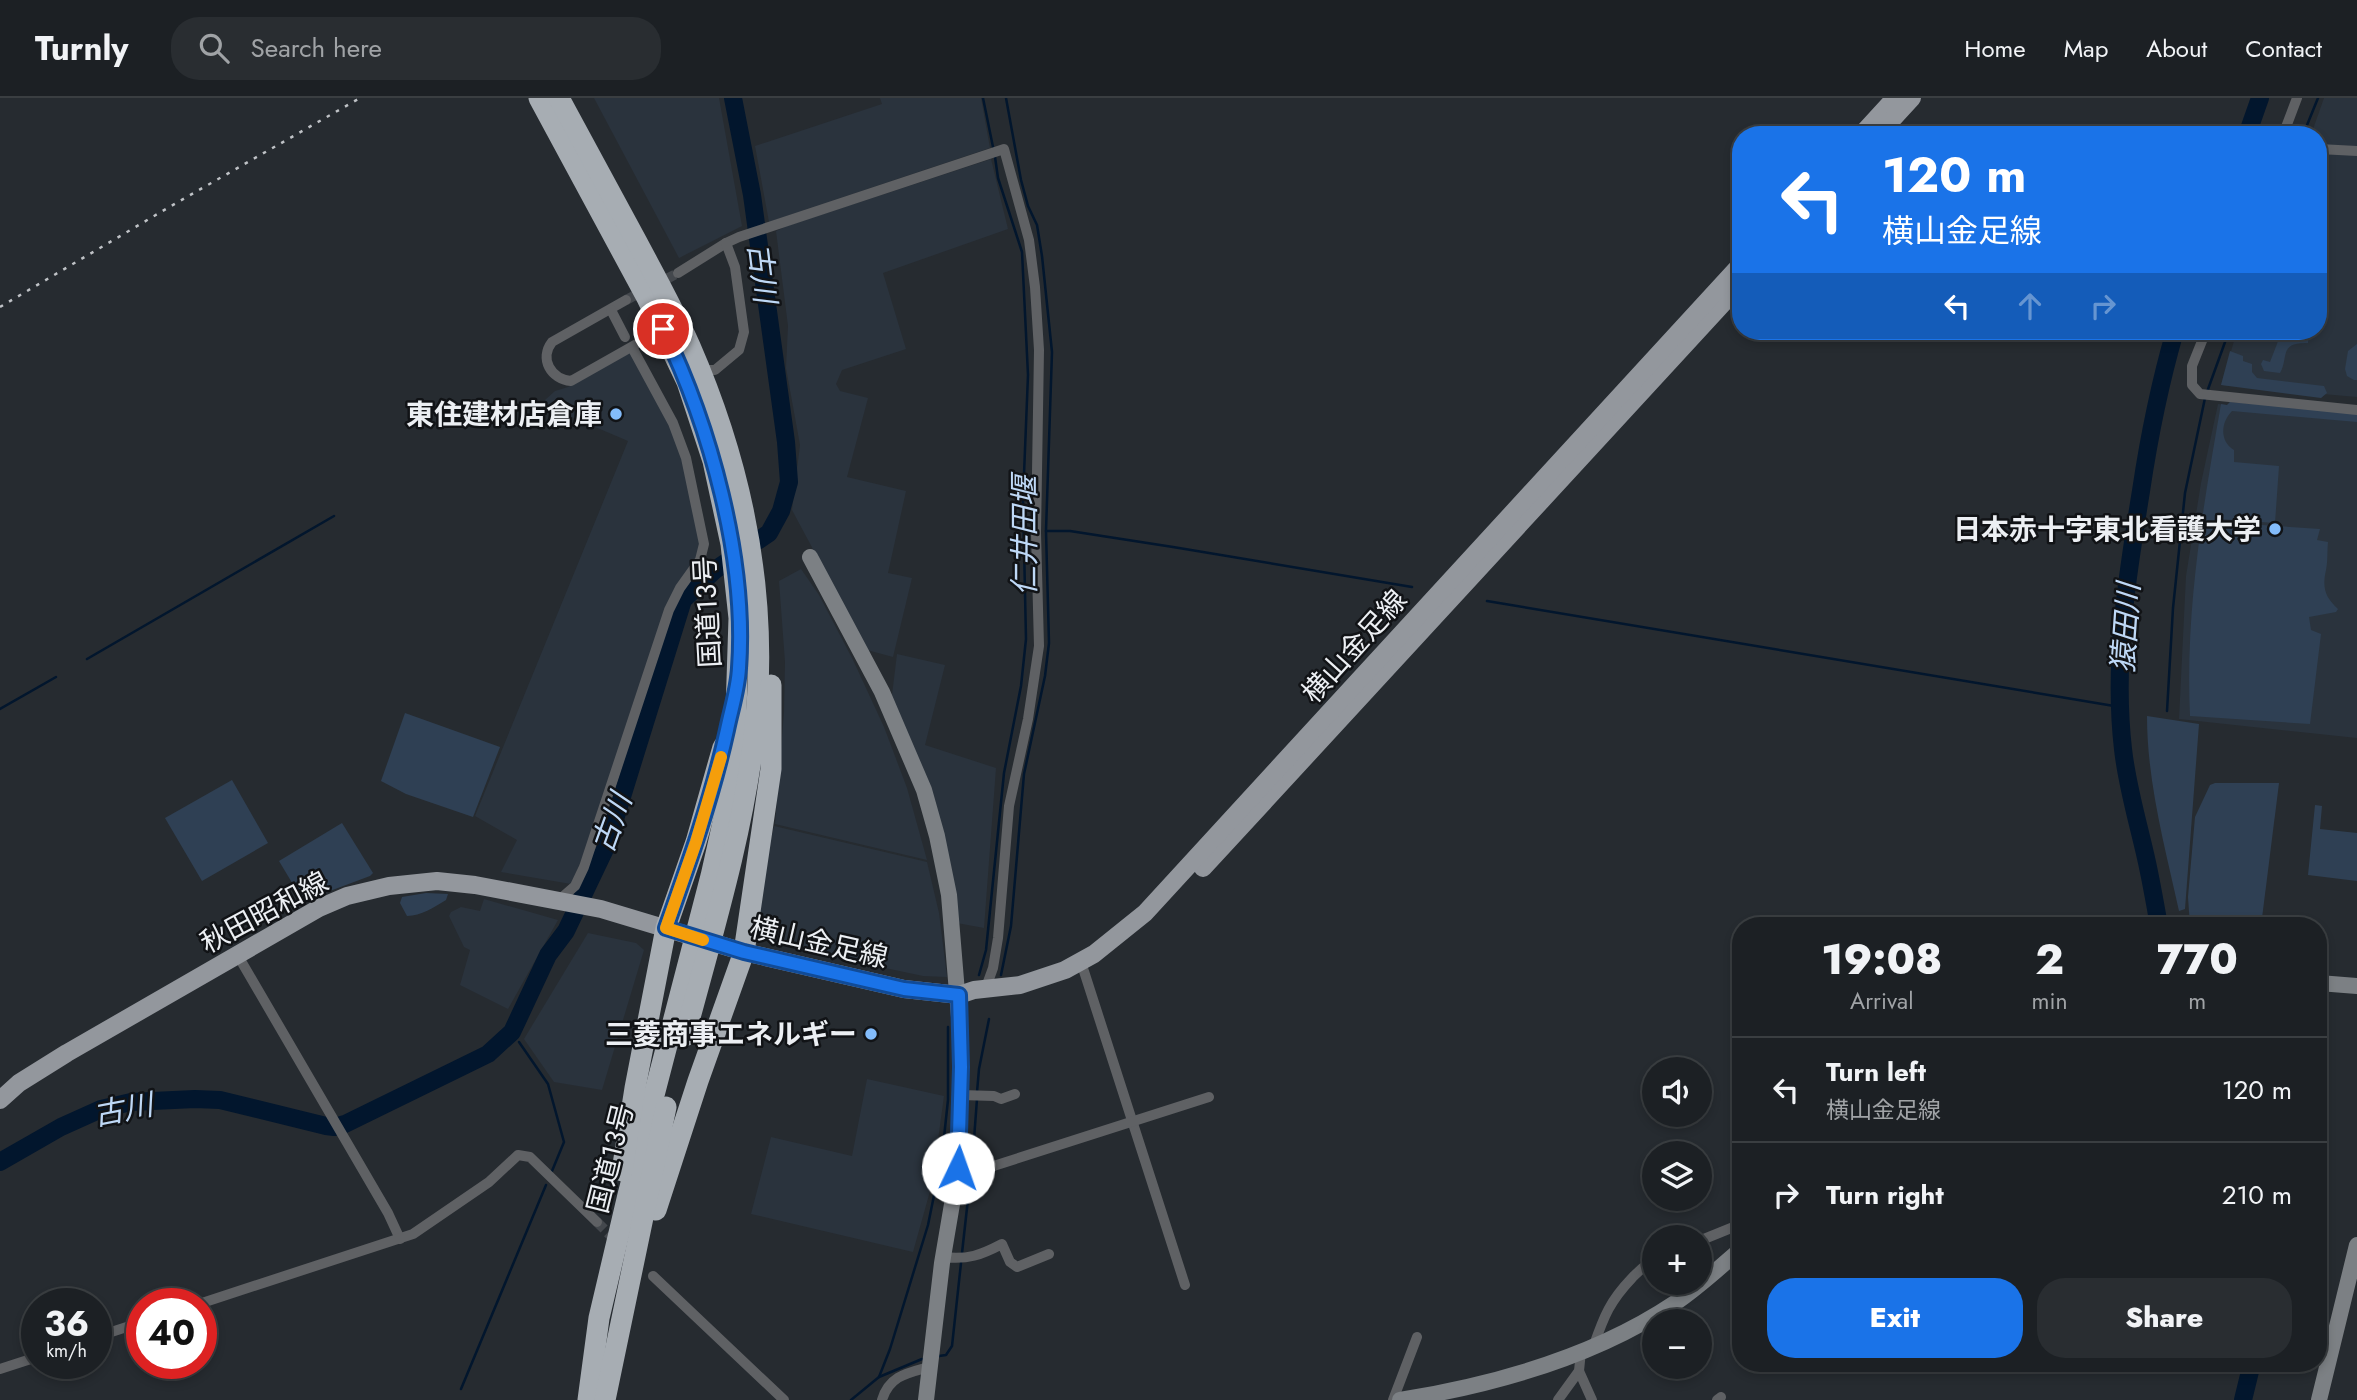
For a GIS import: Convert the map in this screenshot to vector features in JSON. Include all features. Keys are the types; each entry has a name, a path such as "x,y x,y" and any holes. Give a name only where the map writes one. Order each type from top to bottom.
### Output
{"highway":[{"name":"国道13号","path":"538,98 663,329 687,382 740,538"},
{"name":"国道13号","path":"559,98 646,296 700,370 742,498 740,538 744,568 735,742 718,878"},
{"name":"国道13号","path":"605,1400 694,974 718,878 747,785 754,735 759,650 758,597 744,568"},
{"path":"615,1345 653,1217 744,952 771,769 770,648 758,597"},
{"path":"599,1318 635,1088 666,928 720,764 739,669"},
{"name":"国道13号","path":"588,1400 599,1318 628,1195 694,974"}],"main road":[{"path":"1869,126 1895,98"},
{"path":"1886,126 1912,98"},
{"name":"横山金足線","path":"666,928 744,952 904,989 961,995 974,1002 1015,998 1051,988 1083,967 1151,907 1732,274"},
{"name":"横山金足線","path":"961,995 974,990 1030,982 1083,967 1118,952 1165,909 1732,294"},
{"name":"秋田昭和線","path":"0,1100 19,1083 67,1053 319,908 347,896 389,886 437,881 475,884 601,909 666,928"}],"street":[{"path":"2286,126 2297,98"},
{"path":"678,273 739,237 1004,149 1029,240 1035,287 1039,350 1036,533 1039,646 1028,719 1010,806 998,938 993,968 985,990"},
{"path":"2327,149 2357,151"},
{"path":"700,370 715,370 739,349 744,332 735,267 726,243"},
{"path":"646,296 611,310 552,342 546,353 549,367 557,378 571,382 663,329"},
{"path":"611,310 625,337"},
{"path":"2202,340 2192,366 2192,385 2206,394 2357,410"},
{"path":"559,900 575,886 584,867 617,775 669,610 680,588 700,560 704,544 686,458 673,423 634,351"},
{"path":"810,557 881,692 924,790 949,895 971,1096 966,1170 954,1258 929,1367 926,1400"},
{"path":"237,954 388,1213 400,1239"},
{"path":"1083,967 1185,1285"},
{"path":"2327,984 2357,986"},
{"path":"971,1096 1001,1099 1015,1094"},
{"path":"966,1170 1209,1097"},
{"path":"217,1298 413,1234 489,1182 518,1155 530,1157 597,1222"},
{"path":"1712,1236 1732,1228"},
{"path":"954,1258 985,1253 1003,1244 1010,1262 1017,1267 1049,1254"},
{"path":"2327,1367 2357,1245"},
{"path":"1400,1400 1431,1398 1517,1375 1587,1348 1675,1303 1732,1256"},
{"path":"1558,1400 1579,1371 1587,1348 1615,1296 1642,1268"},
{"path":"653,1276 785,1400"},
{"path":"1393,1400 1417,1337"},
{"path":"0,1369 21,1362"},
{"path":"882,1400 885,1388 893,1381 910,1372 929,1367"},
{"path":"1579,1371 1592,1400"},
{"path":"2319,1400 2326,1372"}],"shaded area":[{"path":"594,98 719,98 742,226 679,258"},
{"path":"880,98 981,98 990,148 769,222 755,146 882,104"},
{"path":"2324,98 2357,98 2357,397 2221,385 2234,340 2327,340 2327,126 2314,126"},
{"path":"991,159 1008,229 883,273 906,349 842,370 836,384 840,391 868,398 847,477 906,491 888,573 912,578 893,657 867,650 792,510 800,445 786,368 788,326 776,231"},
{"path":"2279,340 2308,340 2308,343 2299,343 2288,348 2280,373 2264,371 2261,364 2263,360 2270,362"},
{"path":"2357,344 2357,380 2354,380 2347,376 2345,369 2348,351"},
{"path":"2230,351 2243,356 2243,361 2252,364 2252,372 2257,378 2324,386 2327,393 2321,398 2221,385"},
{"path":"631,352 671,425 684,460 702,544 699,556 677,586 591,838 571,884 501,872 517,840 475,816 628,441 546,406 545,400 555,391 568,387"},
{"name":"日本赤十字東北看護大学","path":"2230,402 2357,412 2357,738 2179,719 2186,576 2201,483 2218,404 2227,405"},
{"path":"2230,402 2357,412 2357,422 2232,411 2223,431 2226,442 2234,450 2234,462 2279,466 2275,523 2219,519 2218,522 2320,529 2317,540 2328,542 2324,582 2327,596 2338,609 2336,612 2309,617 2311,630 2321,634 2310,724 2190,716 2190,637 2197,559 2221,404 2227,405"},
{"path":"801,569 819,595 884,727 907,788 927,860 775,824 785,662 779,581"},
{"path":"897,654 945,665 925,745 996,768 984,928 957,923 891,703"},
{"path":"405,713 500,747 473,817 406,794 381,781"},
{"path":"2147,716 2199,724 2185,909 2179,911 2153,790"},
{"path":"232,780 268,843 202,881 165,818"},
{"path":"2279,783 2262,917 2189,917 2188,897 2195,817 2210,785"},
{"path":"2315,805 2322,806 2320,829 2357,833 2357,881 2308,875"},
{"path":"342,823 373,873 303,901 279,861"},
{"path":"774,826 927,862 939,913 947,977 923,976 791,948 772,939 754,912"},
{"path":"426,893 448,894 446,900 432,908 407,916 400,903 402,897"},
{"path":"484,899 558,920 508,1009 460,985 470,950 464,947 449,916 461,907 480,911"},
{"path":"588,933 636,943 644,950 602,1090 554,1082 524,1039"},
{"path":"867,1079 944,1096 932,1184 913,1252 751,1214 771,1137 852,1156"}],"waterway":[{"name":"古川","path":"0,1162 61,1127 101,1109 131,1102 220,1100 334,1127 488,1054 512,1032 548,955 566,931 607,845 683,600 715,570 769,533 781,511 789,482 786,442 752,195 733,98"},
{"name":"仁井田堰","path":"983,98 993,147"},
{"path":"1001,975 1011,926 1024,774 1045,676 1049,643 1046,531 1052,352 1037,225 1028,206 1021,180 1006,98"},
{"name":"猿田川","path":"2250,126 2260,98"},
{"path":"2307,126 2318,98"},
{"name":"仁井田堰","path":"979,975 986,950 1004,773 1021,686 1026,639 1023,499 1028,375 1022,252 998,178 995,157"},
{"name":"猿田川","path":"2157,917 2125,763 2120,684 2123,620 2136,523 2155,410 2172,340"},
{"path":"2207,392 2226,340"},
{"path":"2167,711 2173,608 2185,493 2205,398"},
{"path":"87,659 334,516"},
{"path":"1046,531 1070,531 1412,587"},
{"path":"1487,601 2120,707"},
{"path":"0,709 56,677"},
{"path":"977,1092 989,1019"},
{"path":"879,1377 928,1225 942,1156 948,1100 948,1027"},
{"path":"519,1042 548,1084 564,1142 552,1171"},
{"path":"972,1166 977,1099"},
{"path":"962,1253 971,1172"},
{"path":"461,1389 546,1185"},
{"path":"939,1356 946,1355 952,1346 961,1263"},
{"path":"851,1400 879,1377 922,1359"},
{"name":"猿田川","path":"2243,1400 2250,1372"}],"tunnel":[{"path":"626,300 678,273"},
{"path":"597,1222 617,1242"}],"railway":[{"path":"0,307 360,98"}],"slow traffic":[{"path":"703,940 666,928 696,842 721,757"}],"place":[{"name":"東住建材店倉庫","path":"616,414"},
{"name":"日本赤十字東北看護大学","path":"2275,529"},
{"name":"三菱商事エネルギー","path":"871,1034"}],"route":[{"path":"663,329 687,382 713,461 736,573 740,618 739,669 720,764 666,928 744,952 904,989 959,995 961,1067 958,1168"}]}
